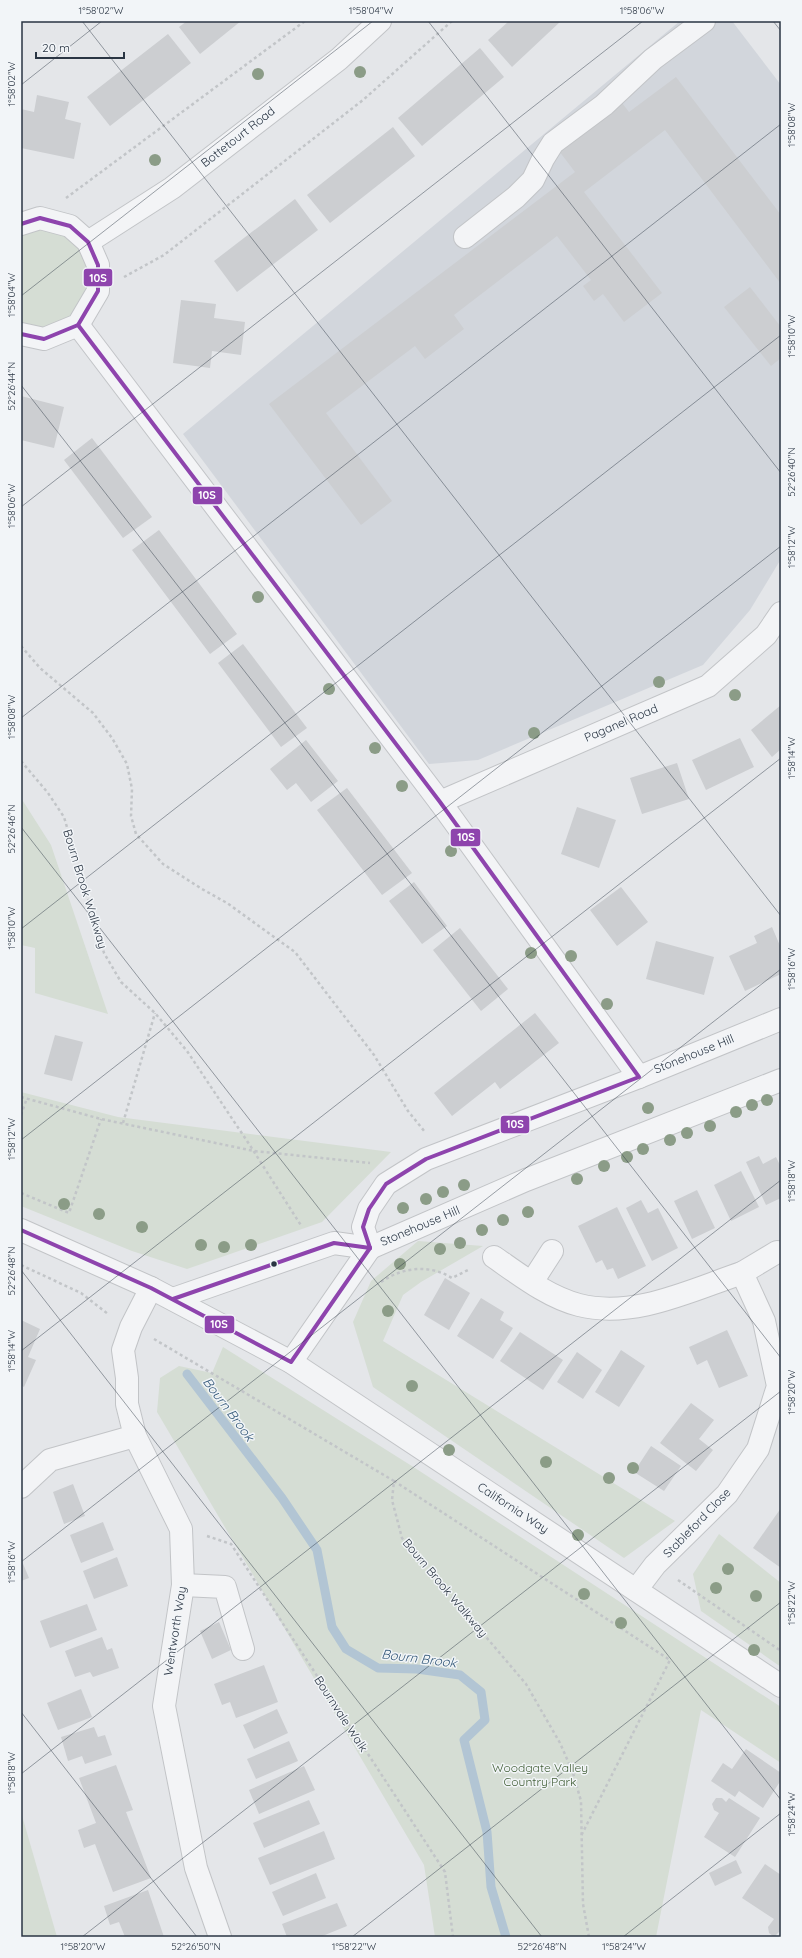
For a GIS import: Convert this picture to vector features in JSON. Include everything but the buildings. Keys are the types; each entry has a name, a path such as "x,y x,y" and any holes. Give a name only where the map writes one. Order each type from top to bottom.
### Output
{"street":[{"name":"Bottetourt Road","path":"88,242 172,188 339,59 380,21"},
{"path":"465,237 516,197 534,180 543,159 553,143 604,105 653,59 704,21"},
{"path":"21,334 44,339 78,325 98,291 98,265 88,242 70,226 31,221"},
{"path":"78,325 440,802 639,1077"},
{"name":"Paganel Road","path":"440,802 708,686 766,635 781,613"},
{"name":"Stonehouse Hill","path":"370,1248 363,1227 369,1209 386,1184 426,1159 639,1077 781,1019"},
{"name":"Stonehouse Hill","path":"290,1362 370,1248 526,1180 781,1080"},
{"name":"California Way","path":"21,1230 151,1288 290,1362 781,1686"},
{"name":"Stonehouse Hill","path":"173,1299 334,1243 370,1248"},
{"path":"532,1282 552,1251"},
{"path":"494,1258 549,1293 579,1305 618,1309 652,1304 742,1273 777,1252"},
{"name":"Stableford Close","path":"636,1590 656,1565 727,1494 758,1449 778,1386 764,1321 742,1273"},
{"name":"Wentworth Way","path":"151,1288 131,1327 123,1350 127,1378 127,1404 135,1436 181,1529 183,1585 164,1706 196,1868 220,1937"},
{"path":"21,1487 50,1460 135,1436"},
{"path":"183,1585 225,1587 243,1649"}],"path":[{"path":"31,221 305,21"},
{"path":"98,291 164,255 363,100 452,21"},
{"path":"21,646 40,668 93,713 112,738 127,764 132,789 131,816 136,834 163,864 227,903 295,952 374,1055 408,1111 426,1133"},
{"name":"Bourn Brook Walkway","path":"21,762 48,793 64,817 104,953 121,982 155,1013 187,1051 254,1151 305,1233"},
{"path":"124,1123 155,1013"},
{"path":"21,1097 101,1119 254,1151 378,1164"},
{"path":"21,1115 27,1098"},
{"path":"21,1193 69,1213 101,1119"},
{"path":"370,1248 380,1282 391,1275 411,1269 428,1268 442,1272 452,1278 494,1258"},
{"path":"21,1265 81,1293 109,1315"},
{"path":"164,1344 394,1481 670,1660 581,1836"},
{"name":"Bourn Brook Walkway","path":"394,1481 392,1500 402,1538 421,1563 526,1684 560,1743 573,1773 580,1801 583,1904 589,1937"},
{"name":"Bournvale Walk","path":"181,1529 231,1544 445,1872 453,1937"},
{"path":"656,1565 781,1651"}],"shaded area":[{"path":"680,21 732,21 781,85 781,559 750,610 703,665 478,760 429,764 183,434"}],"green space":[{"path":"21,226 68,227 96,266 77,324 21,333"},
{"path":"21,798 51,845 108,1014 35,993 35,948 21,945"},
{"path":"21,1092 118,1117 391,1152 322,1222 187,1269 132,1251 21,1206"},
{"path":"418,1241 483,1246 421,1282 403,1295 383,1341 675,1521 624,1558 373,1387 353,1322 371,1281"},
{"name":"Woodgate Valley Country Park","path":"223,1347 415,1468 781,1707 781,1763 701,1710 656,1937 435,1937 424,1865 157,1412 160,1378 179,1366 212,1373"},
{"path":"719,1534 781,1583 781,1667 701,1611 693,1574"},
{"path":"21,1812 57,1937 21,1937"}],"waterway":[{"name":"Bourn Brook","path":"187,1374 282,1498 317,1550 332,1627 346,1649 378,1668 417,1669 460,1675 481,1692 485,1720 464,1740 487,1832 491,1887 506,1937"}],"transit line":[{"name":"10S","path":"21,224 40,218 70,226 88,242 98,265 98,291 78,325 44,339 21,334"},
{"name":"10S","path":"78,325 440,802 639,1077 426,1159 386,1184 369,1209 363,1227 370,1248"},
{"name":"10S","path":"21,1230 151,1288 291,1362 370,1248"},
{"name":"10S","path":"173,1299 334,1243 370,1248"}]}
